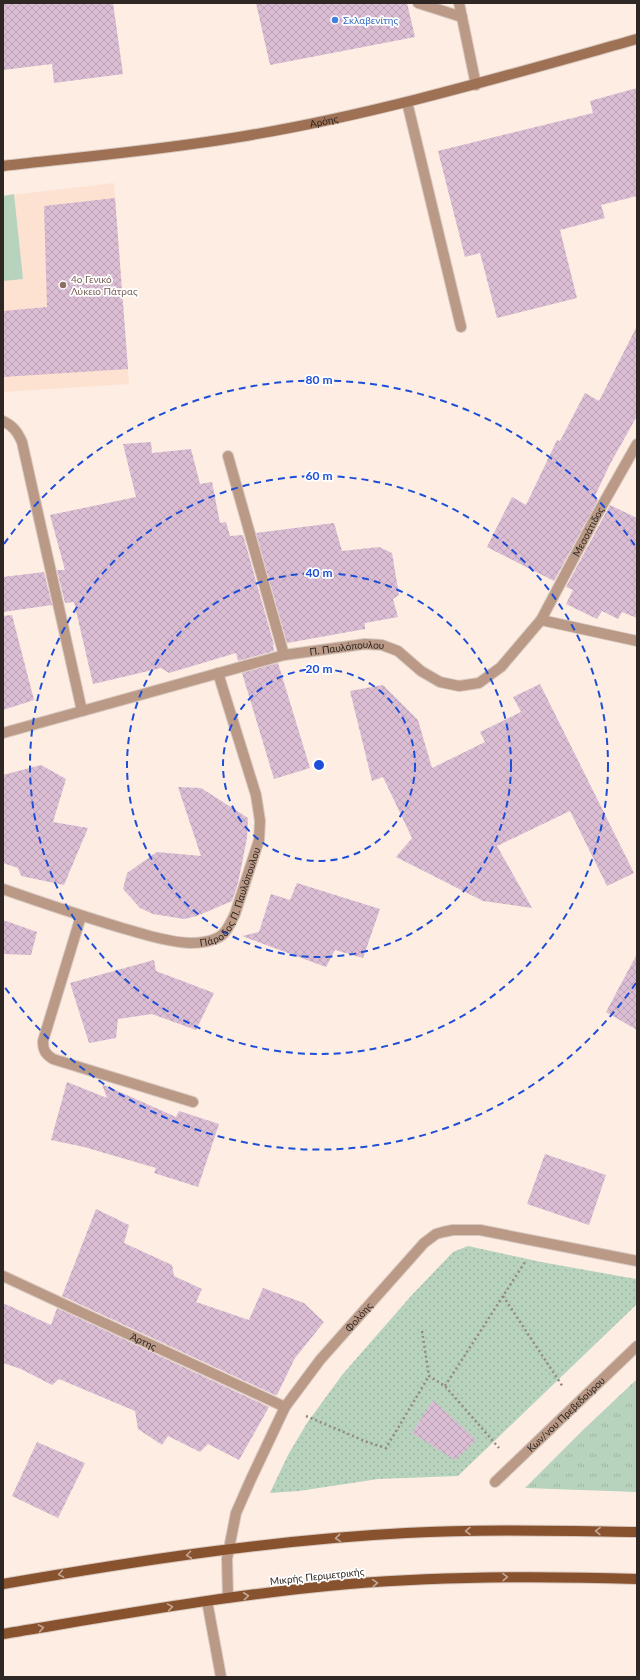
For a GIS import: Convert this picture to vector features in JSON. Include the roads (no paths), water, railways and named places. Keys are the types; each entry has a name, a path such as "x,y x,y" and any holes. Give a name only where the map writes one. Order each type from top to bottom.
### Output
{"main road":[{"path":"3,1584 109,1566 290,1542 406,1533 472,1531 637,1532"},
{"name":"Μικρής Περιμετρικής","path":"3,1634 207,1601 348,1584 513,1576 637,1580"}],"street":[{"path":"418,3 462,17"},
{"path":"459,3 476,85"},
{"name":"Αρόης","path":"3,166 128,152 240,137 407,102 476,85 637,40"},
{"path":"407,102 461,327"},
{"path":"3,421 10,424 18,432 22,442 82,711"},
{"name":"Μεσσάτιδος","path":"541,620 587,531 637,444"},
{"path":"228,456 284,655"},
{"path":"541,620 637,641"},
{"name":"Π. Παυλόπουλου","path":"3,733 284,655 365,644 382,645 398,651 421,671 440,682 459,686 479,683 501,667 541,620"},
{"name":"Πάροδος Π. Παυλόπουλου","path":"3,889 81,916 140,933 190,943 218,938 229,926 235,914 259,840 260,821 256,796 218,673"},
{"path":"81,916 43,1041 43,1048 47,1055 193,1102"},
{"name":"Φολόης","path":"228,1598 227,1560 236,1513 285,1407 320,1360 393,1277 430,1238 443,1232 480,1230 637,1261"},
{"name":"Άρτης","path":"3,1276 285,1407"},
{"name":"Κων/νου Πρεβεδούρου","path":"495,1482 512,1464 637,1346"},
{"path":"207,1601 221,1677"}],"place":[{"name":"Σκλαβενίτης","path":"335,20"},
{"name":"4ο Γενικό Λύκειο Πάτρας","path":"63,285"}]}
